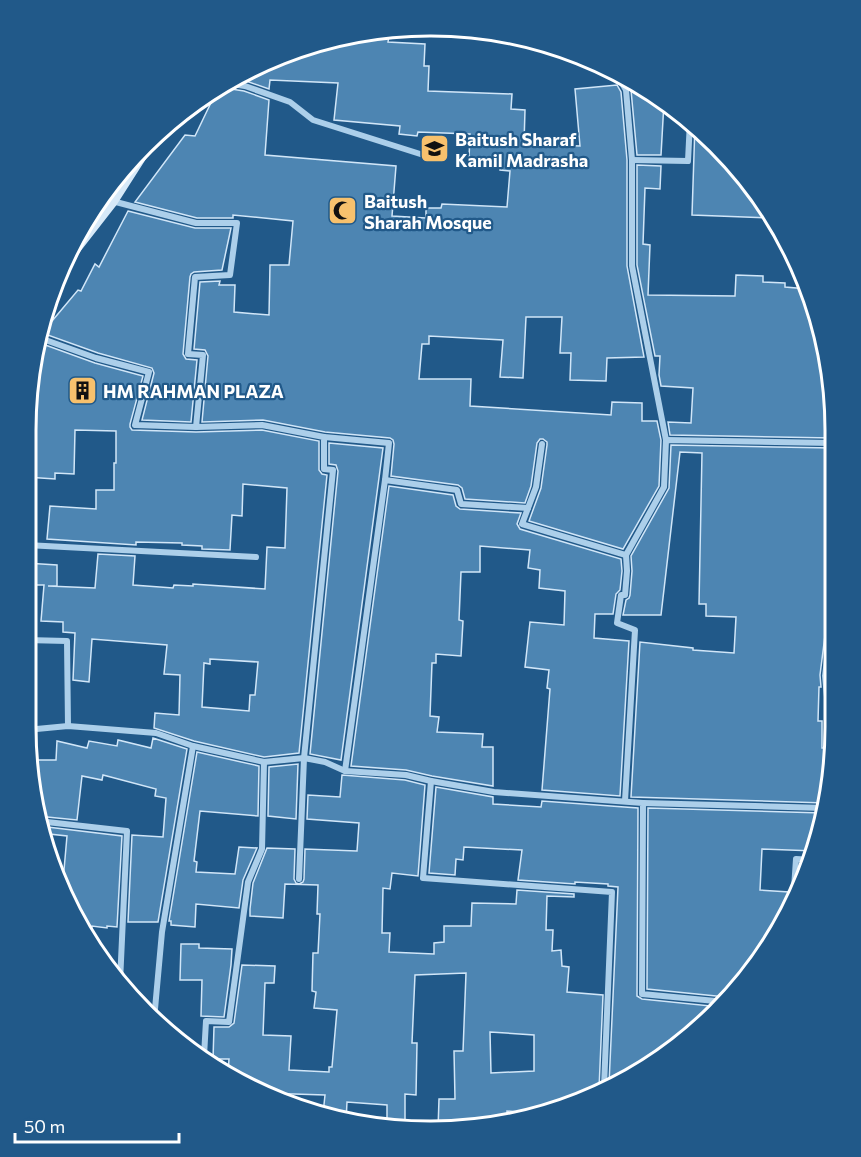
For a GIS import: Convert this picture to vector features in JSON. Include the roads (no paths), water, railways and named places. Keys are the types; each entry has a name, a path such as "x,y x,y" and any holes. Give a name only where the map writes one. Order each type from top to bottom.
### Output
{"main road":[{"path":"97,219 118,190"},
{"path":"104,209 108,205"}],"street":[{"path":"240,85 290,102 313,120 436,159"},
{"path":"624,87 632,160 632,266 666,440 664,487 626,555 625,595 621,595 617,623 635,630 625,801"},
{"path":"632,160 687,161 689,133"},
{"path":"108,205 196,224 237,223 230,275 195,277 188,354 203,355 195,427"},
{"path":"46,341 96,358 149,372 135,425 262,426 324,437 389,443 345,771"},
{"path":"299,879 304,758 333,471 324,469 324,437"},
{"path":"666,440 825,443"},
{"path":"542,444 536,487 522,524 626,555"},
{"path":"385,480 457,490 461,504 528,508"},
{"path":"36,546 256,557"},
{"path":"36,639 67,641 68,726"},
{"path":"36,729 68,726 156,733 193,746 264,762 304,758 325,762 345,771 406,775 494,792 643,802 816,808"},
{"path":"155,1008 162,932 193,746"},
{"path":"204,1050 206,1021 229,1022 248,882 262,849 264,762"},
{"path":"431,781 423,879 612,892 604,1080"},
{"path":"643,802 642,994 713,1001"},
{"path":"48,822 127,831 121,970"},
{"path":"795,878 796,859 802,859"}],"place":[{"name":"Baitush Sharaf Kamil Madrasha","path":"434,149"},
{"name":"Baitush Sharah Mosque","path":"343,211"},
{"name":"HM RAHMAN PLAZA","path":"82,391"}]}
